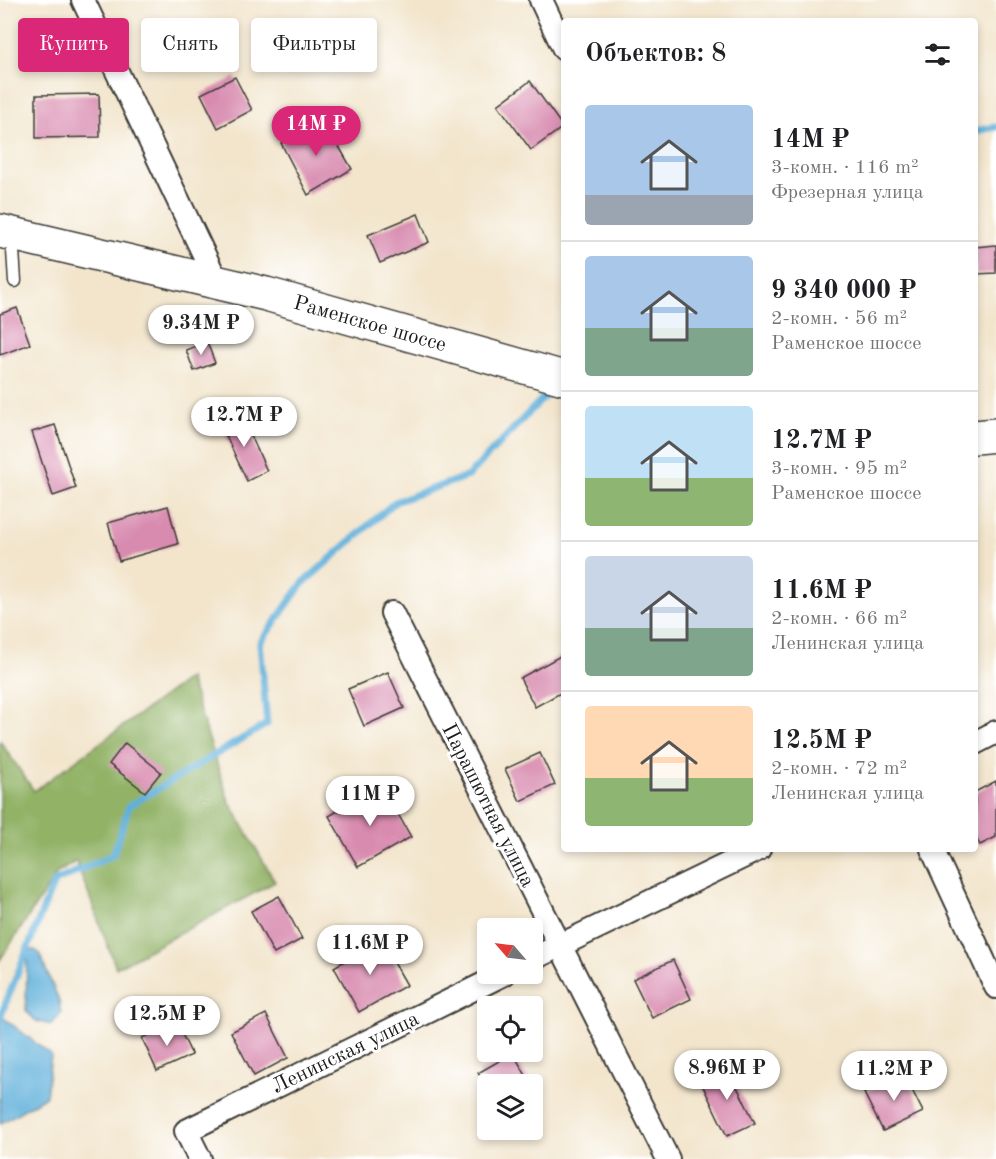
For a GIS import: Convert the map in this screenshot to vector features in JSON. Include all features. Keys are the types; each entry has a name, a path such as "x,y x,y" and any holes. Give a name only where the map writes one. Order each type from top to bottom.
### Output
{"main road":[{"name":"Раменское шоссе","path":"6,233 266,294 561,376"},
{"path":"978,437 996,435"}],"street":[{"path":"83,0 218,284"},
{"path":"541,0 561,43"},
{"name":"Парашютная улица","path":"392,613 668,1159"},
{"path":"978,741 996,732"},
{"path":"543,954 753,852"},
{"path":"933,852 996,987"},
{"name":"Ленинская улица","path":"200,1159 186,1131 484,984"}],"lane":[{"path":"6,233 15,281"}],"green space":[{"path":"189,678 229,801 275,882 116,968 76,861 57,873 0,960 0,741 34,791"}],"water":[{"path":"27,950 35,950 39,953 59,1001 61,1014 51,1025 36,1021 26,1011"},
{"path":"0,1015 51,1055 46,1096 0,1124"}],"building":[{"path":"235,77 252,110 218,128 201,94"},
{"path":"530,81 561,124 561,128 531,150 498,105"},
{"path":"99,94 100,137 36,138 36,95"},
{"path":"323,119 352,169 308,195 281,143"},
{"path":"418,214 429,242 380,263 368,235"},
{"path":"996,245 996,273 978,274 978,247"},
{"path":"17,308 30,344 0,355 0,314"},
{"path":"207,342 215,363 194,371 186,350"},
{"path":"242,416 267,471 247,481 221,425"},
{"path":"55,425 76,488 53,496 32,432"},
{"path":"168,506 178,544 119,561 108,523"},
{"path":"561,656 561,693 535,707 520,678"},
{"path":"388,672 404,708 364,726 348,689"},
{"path":"125,743 161,772 145,792 109,764"},
{"path":"540,753 555,785 520,801 505,769"},
{"path":"996,781 996,837 980,845 978,841 978,790"},
{"path":"382,786 411,837 358,867 329,816"},
{"path":"279,896 302,939 274,954 251,911"},
{"path":"381,940 407,985 359,1012 334,967"},
{"path":"673,960 691,999 652,1018 633,979"},
{"path":"266,1014 288,1058 254,1076 231,1032"},
{"path":"176,1022 192,1055 157,1071 142,1038"},
{"path":"497,1062 518,1062 525,1074 479,1074"},
{"path":"726,1065 755,1123 727,1136 699,1078"},
{"path":"904,1074 923,1112 883,1131 864,1093"}],"waterway":[{"path":"978,130 996,127"},
{"path":"1,1015 54,882 113,855 129,806 267,724 260,643 302,584 395,502 468,476 544,397 561,390"}]}
